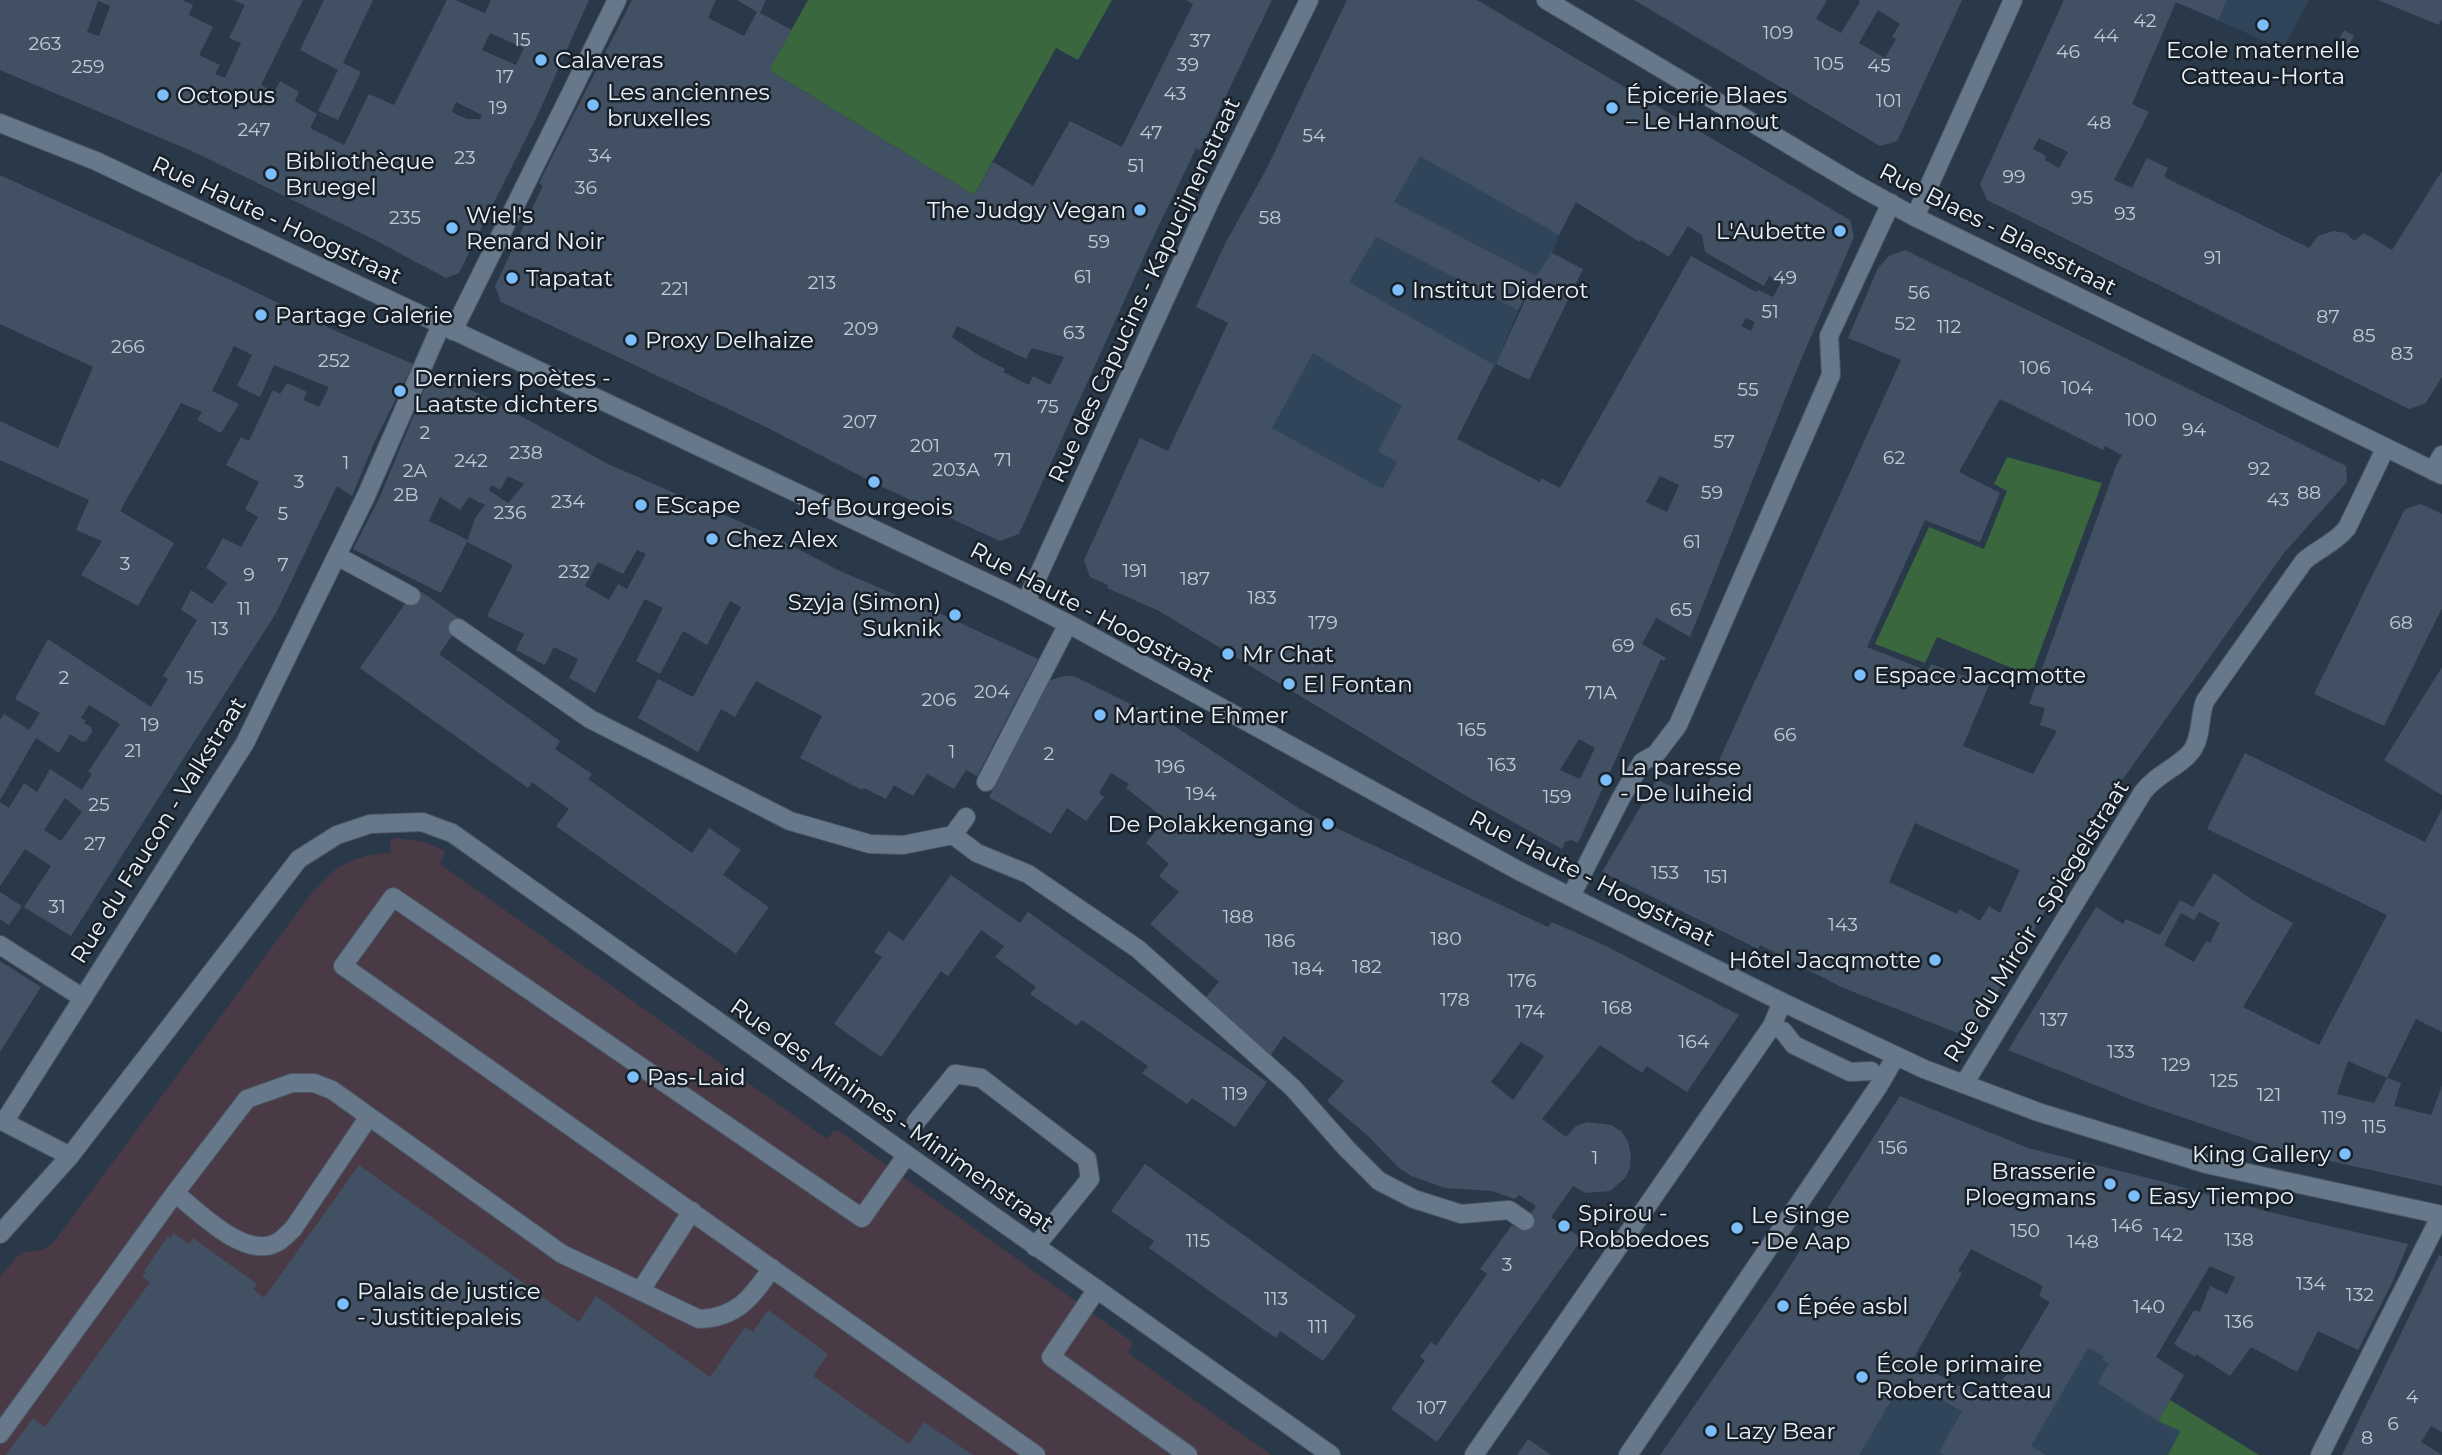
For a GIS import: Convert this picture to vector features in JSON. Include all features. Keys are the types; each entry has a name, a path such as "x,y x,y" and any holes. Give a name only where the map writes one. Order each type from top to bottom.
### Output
{"street":[{"name":"Rue du Faucon - Valkstraat","path":"2,1121 245,743 447,328 617,0"},
{"name":"Rue des Capucins - Kapucijnenstraat","path":"1026,601 1210,201 1309,0"},
{"name":"Rue Blaes - Blaesstraat","path":"1546,0 1915,217 2385,449 2439,467"},
{"path":"1915,217 2013,0"},
{"name":"Rue Haute - Hoogstraat","path":"0,123 96,162 1026,601 1521,872 1782,1002 1924,1069 2038,1112 2206,1164 2442,1215"},
{"path":"1571,896 1642,762 1656,754 1678,725 1830,375 1829,336 1891,203"},
{"name":"Rue du Miroir - Spiegelstraat","path":"1964,1084 2143,792 2151,782 2193,749 2205,701 2304,561 2339,538 2347,528 2385,449"},
{"path":"337,556 411,596"},
{"path":"986,782 1068,624"},
{"path":"458,628 590,719 790,821 870,844 903,845 953,835 966,817"},
{"name":"Rue des Minimes - Minimenstraat","path":"70,1156 299,859 337,835 370,824 422,822 452,833 1331,1455"},
{"path":"953,835 976,853 1028,874 1138,948 1293,1088 1379,1181 1414,1199 1461,1214 1509,1210 1525,1221"},
{"path":"906,1156 862,1218 393,897 343,966 1032,1454"},
{"path":"0,945 83,998"},
{"path":"1474,1455 1772,1026 1782,1002"},
{"path":"1783,1031 1794,1045 1850,1072 1871,1071"},
{"path":"1628,1455 1878,1087 1896,1056"},
{"path":"916,1122 955,1074 981,1078 1087,1159 1090,1179 1035,1247"},
{"path":"0,1434 175,1193 247,1099 292,1083 314,1083 332,1090 562,1254 699,1319 726,1315 752,1297 772,1268"},
{"path":"175,1193 239,1242 260,1248 276,1243 293,1229 368,1118"},
{"path":"0,1234 70,1156 2,1121"},
{"path":"641,1290 692,1211"},
{"path":"2320,1455 2442,1215"},
{"path":"1097,1289 1051,1357 1188,1455"}],"shaded area":[{"name":"Institut Diderot","path":"1347,0 1576,202 1552,254 1518,310 1496,364 1472,408 1402,407 1378,451 1397,462 1338,564 1242,509 1225,244 1267,168"},
{"name":"Ecole maternelle Catteau-Horta","path":"2171,0 2309,0 2283,49"},
{"path":"394,838 425,842 445,851 440,864 827,1139 834,1131 839,1131 1131,1341 1133,1344 1128,1353 1271,1455 0,1455 0,1276 23,1252 42,1250 54,1242 311,894 336,869 353,860 391,852 390,841"},
{"name":"École primaire Robert Catteau","path":"2050,1302 2121,1326 2102,1360 2109,1363 2158,1421 2180,1431 2168,1455 1729,1455 1825,1316 1989,1402"}],"green space":[{"path":"808,0 1112,0 1078,60 1056,48 974,195 769,70"},
{"path":"2007,457 2102,483 2031,676 1937,637 1925,663 1875,644 1929,527 1984,549 2007,491 1994,484"},
{"path":"2170,1400 2259,1455 2168,1455 2180,1431 2158,1421"}],"building":[{"path":"0,0 182,0 193,5 189,15 213,27 199,55 220,65 215,74 225,78 241,43 229,38 245,5 233,0 303,0 261,85 274,92 280,81 299,92 295,101 317,114 310,128 344,145 369,94 394,105 447,0 455,0 485,13 491,0 589,0 539,112 459,273 446,278 373,239 194,152 0,70","holes":["98,1 110,6 99,36 87,32","490,33 524,48 516,65 482,50","456,102 482,115 480,119 467,119 452,112"]},
{"path":"324,0 373,0 343,63 361,72 338,120 318,111 338,70 300,50"},
{"path":"632,0 716,0 708,18 744,36 757,12 737,0 766,0 760,13 792,30 769,70 974,195 993,162 1033,186 1070,121 1122,147 1193,4 1186,0 1272,0 1200,150 1196,148 1148,248 1019,534 1000,541 878,485 766,427 501,302 495,286 543,186 539,183","holes":["957,326 1026,359 1032,348 1064,357 1050,385 1033,376 1029,385 1003,372 1005,369 952,337"]},
{"path":"1347,0 1477,0 1850,220 1854,237 1795,374 1690,637 1656,618 1642,644 1666,658 1664,661 1661,659 1578,843 1571,840 1565,842 1562,849 1463,794 1159,611 1107,588 1108,585 1090,577 1084,560 1140,438 1168,451 1228,323 1196,307 1225,244 1267,168","holes":["1420,156 1559,235 1576,202 1669,257 1688,226 1702,235 1705,252 1764,286 1769,276 1781,282 1773,297 1758,290 1756,292 1691,256 1560,488 1541,478 1540,482 1457,439 1494,365 1349,282 1376,237 1518,310 1532,285 1496,364 1529,380 1583,269 1552,253 1536,276 1394,202","1746,318 1755,322 1751,331 1741,326","1313,353 1402,406 1378,451 1397,462 1382,489 1272,428","1660,476 1679,485 1667,512 1646,502","1579,739 1595,748 1580,779 1560,770"]},
{"path":"1634,0 1827,0 1816,19 1841,33 1860,2 1858,0 1962,0 1897,141 1880,146","holes":["1878,10 1900,24 1892,37 1896,39 1885,58 1859,43"]},
{"path":"2064,0 2227,0 2218,20 2176,2 2132,104 2149,112 2114,180 2132,188 2147,158 2168,168 2164,177 2309,248 2318,236 2333,231 2346,233 2354,241 2364,233 2392,250 2442,171 2442,377 2425,404 2409,409 1987,200 1980,184","holes":["2039,138 2068,152 2059,168 2033,149"]},
{"path":"2378,0 2442,0 2442,19 2439,25"},
{"path":"2344,30 2354,36 2345,52 2335,47"},
{"path":"0,175 338,332 413,364 374,443 352,496 337,486 276,613 71,936 24,907 51,866 25,849 0,886 0,802 9,808 24,783 37,792 50,769 82,790 92,774 88,772 120,724 89,705 81,718 91,727 92,732 86,741 82,742 70,734 59,753 36,738 0,800 0,720 4,714 29,730 40,713 15,699 48,639 151,707 168,679 163,676 197,620 181,610 191,590 212,604 227,583 206,568 223,538 241,547 258,517 245,509 259,482 226,465 241,437 249,441 273,390 280,394 287,383 307,392 303,400 319,407 329,387 274,365 260,397 237,386 252,355 234,346 212,391 239,404 221,433 197,420 202,412 181,403 120,511 174,543 138,606 81,575 102,541 76,530 89,500 0,460 0,421 58,448 93,367 0,324","holes":["65,798 82,812 61,841 44,830"]},
{"path":"1905,250 2346,466 2347,482 2284,553 2123,779 1970,1038 1841,987 1760,945 1758,949 1602,872 1657,779 1700,802 1901,360 1848,338 1878,268 1889,256","holes":["2000,399 2103,450 2105,446 2122,455 2029,704 2045,708 2040,725 2057,731 2033,774 1963,746 1989,685 1931,664 1928,671 1867,647 1925,520 1980,542 2000,493 1959,472","1915,823 2020,870 2000,913 1989,906 1980,921 1960,909 1957,914 1889,882"]},
{"path":"443,377 488,398 608,464 777,538 842,572 1038,659 977,776 966,770 954,789 927,774 913,796 894,785 886,799 864,788 862,790 800,758 822,716 756,681 735,717 721,709 698,752 638,718 658,679 693,697 741,607 730,601 707,645 683,631 660,674 636,661 663,608 645,599 595,693 569,678 578,659 554,647 545,665 516,650 524,634 487,616 513,565 467,542 441,593 353,549 379,499 427,383","holes":["508,476 524,484 508,503 489,490 492,485 500,490","440,497 460,510 469,497 485,505 475,518 468,540 429,521","637,550 646,554 627,589 618,584 609,600 585,586 598,562 623,574"]},
{"path":"2421,504 2442,514 2442,608 2384,726 2314,694 2405,509"},
{"path":"416,588 463,621 439,654 560,741 555,749 592,774 588,779 692,853 709,828 741,850 723,875 769,907 736,954 556,826 569,809 532,782 528,788 360,668"},
{"path":"2442,667 2442,795 2384,760"},
{"path":"1074,676 1173,725 1300,809 1328,824 1548,927 1552,922 1606,946 1739,1015 1687,1092 1647,1066 1642,1073 1600,1045 1542,1119 1566,1137 1576,1126 1588,1122 1611,1125 1621,1131 1628,1141 1630,1168 1625,1178 1610,1191 1586,1193 1573,1186 1551,1217 1582,1239 1437,1442 1391,1409 1425,1361 1420,1356 1431,1342 1436,1346 1487,1274 1480,1269 1512,1225 1519,1229 1536,1206 1519,1195 1515,1199 1492,1191 1445,1188 1411,1176 1327,1101 1344,1081 1284,1036 1270,1056 1205,998 1219,982 1150,924 1179,892 1159,876 1169,864 1146,843 1165,819 1126,788 1129,784 1111,773 1099,793 1104,797 1086,821 1067,808 1051,834 989,797 1050,680","holes":["1521,1042 1544,1056 1513,1100 1491,1082"]},
{"path":"2245,753 2425,842 2442,809 2442,1032 2416,1019 2387,1078 2401,1083 2394,1106 2431,1115 2442,1086 2442,1186 2273,1148 2137,1102 2008,1050 2096,907 2123,924 2126,919 2160,935 2180,900 2193,907 2214,873 2251,899 2293,923 2243,1007 2319,1045 2387,915 2207,829","holes":["2199,912 2220,923 2210,943 2206,941 2194,962 2164,945 2181,913 2194,920","2348,1061 2387,1078 2374,1103 2337,1094"]},
{"path":"951,875 1020,923 1028,912 1267,1082 1235,1127 1192,1098 1187,1104 1142,1073 1148,1066 1082,1020 1077,1026 1030,994 1036,987 995,957 1004,946 981,930 948,976 941,971 881,1057 834,1024 882,957 874,952 889,931 903,941"},
{"path":"0,892 22,906 9,925 0,919"},
{"path":"0,961 41,987 0,1052"},
{"path":"1900,1096 2028,1148 2269,1212 2408,1244 2393,1281 2358,1350 2318,1331 2297,1372 2251,1347 2230,1376 2196,1354 2195,1357 2174,1344 2194,1310 2200,1312 2210,1286 2227,1294 2235,1277 2210,1266 2156,1357 2184,1375 2158,1421 2098,1383 2109,1363 2102,1360 2104,1356 2088,1348 2031,1446 2046,1455 1944,1455 1939,1452 1962,1411 1904,1379 1859,1455 1660,1455 1774,1291","holes":["1971,1249 2043,1286 2039,1296 2050,1302 1990,1402 1912,1361 1962,1273 1958,1271"]},
{"path":"1145,1164 1356,1316 1323,1361 1280,1331 1276,1338 1149,1248 1154,1241 1111,1211"},
{"name":"Palais de justice - Justitiepaleis","path":"359,1165 533,1290 537,1285 544,1290 540,1295 579,1322 596,1296 710,1377 745,1327 753,1332 768,1310 828,1354 813,1376 851,1403 909,1444 924,1422 973,1455 6,1455 33,1418 45,1427 150,1282 142,1276 168,1236 171,1238 173,1233 189,1244 193,1238 257,1284 253,1289 264,1298"},
{"path":"2439,1255 2442,1256 2442,1432 2431,1426 2421,1442 2442,1455 2342,1455"},
{"path":"1528,1439 1551,1455 1517,1455"}],"place":[{"name":"Ecole maternelle Catteau-Horta","path":"2263,25"},
{"name":"Calaveras","path":"541,60"},
{"name":"Octopus","path":"163,95"},
{"name":"Les anciennes bruxelles","path":"593,105"},
{"name":"Épicerie Blaes – Le Hannout","path":"1612,108"},
{"name":"Bibliothèque Bruegel","path":"271,174"},
{"name":"The Judgy Vegan","path":"1140,210"},
{"name":"Wiel's Renard Noir","path":"452,228"},
{"name":"L'Aubette","path":"1840,231"},
{"name":"Tapatat","path":"512,278"},
{"name":"Institut Diderot","path":"1398,290"},
{"name":"Partage Galerie","path":"261,315"},
{"name":"Proxy Delhaize","path":"631,340"},
{"name":"Derniers poètes - Laatste dichters","path":"400,391"},
{"name":"Jef Bourgeois","path":"874,482"},
{"name":"EScape","path":"641,505"},
{"name":"Chez Alex","path":"712,539"},
{"name":"Szyja (Simon) Suknik","path":"955,615"},
{"name":"Mr Chat","path":"1228,654"},
{"name":"Espace Jacqmotte","path":"1860,675"},
{"name":"El Fontan","path":"1289,684"},
{"name":"Martine Ehmer","path":"1100,715"},
{"name":"La paresse - De luiheid","path":"1606,780"},
{"name":"De Polakkengang","path":"1328,824"},
{"name":"Hôtel Jacqmotte","path":"1935,960"},
{"name":"Pas-Laid","path":"633,1077"},
{"name":"King Gallery","path":"2345,1154"},
{"name":"Brasserie Ploegmans","path":"2110,1184"},
{"name":"Easy Tiempo","path":"2134,1196"},
{"name":"Spirou - Robbedoes","path":"1564,1226"},
{"name":"Le Singe - De Aap","path":"1737,1228"},
{"name":"Palais de justice - Justitiepaleis","path":"343,1304"},
{"name":"Épée asbl","path":"1783,1306"},
{"name":"École primaire Robert Catteau","path":"1862,1377"},
{"name":"Lazy Bear","path":"1711,1431"}]}
